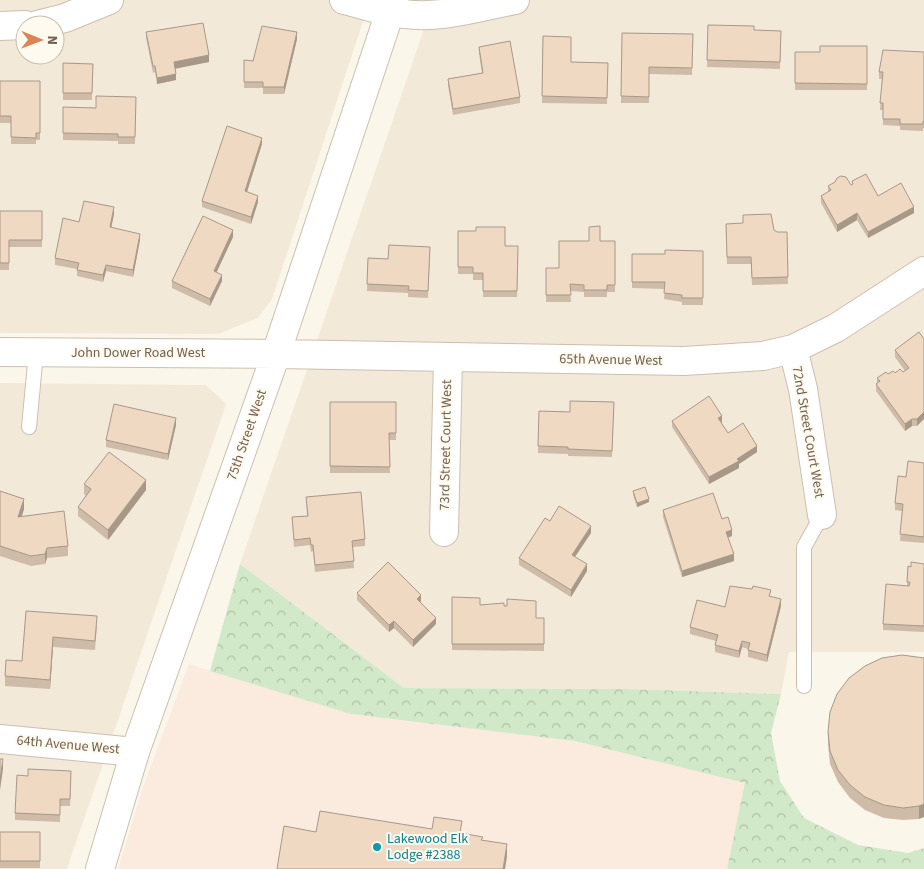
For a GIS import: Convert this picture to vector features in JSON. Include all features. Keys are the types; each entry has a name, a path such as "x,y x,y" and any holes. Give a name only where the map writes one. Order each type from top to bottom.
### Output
{"street":[{"path":"65,18 109,0"},
{"path":"344,0 392,6 412,15 438,14 515,0"},
{"name":"75th Street West","path":"100,869 135,752 276,354 392,6"},
{"path":"0,26 15,25"},
{"name":"65th Avenue West","path":"276,354 448,358 717,360 763,356 793,349 836,328 924,271"},
{"name":"72nd Street Court West","path":"793,349 803,389 822,515"},
{"name":"John Dower Road West","path":"0,352 276,354"},
{"name":"73rd Street Court West","path":"444,532 448,358"},
{"name":"64th Avenue West","path":"0,739 135,752"}],"lane":[{"path":"29,426 36,353"},
{"path":"804,686 804,547 822,515"}],"shaded area":[{"path":"0,0 370,0 272,299 258,318 218,334 0,333"},
{"path":"434,0 924,0 924,652 789,652 781,694 627,689 404,688 240,564"},
{"path":"0,383 206,385 226,404 67,869 0,869"},
{"path":"189,664 351,714 575,741 746,783 727,869 118,869 142,790"}],"green space":[{"path":"240,564 404,688 627,689 781,694 771,733 780,781 804,818 858,845 908,853 924,848 924,869 727,869 745,783 575,741 351,714 210,671"}],"building":[{"path":"203,23 209,55 174,62 176,74 157,78 146,32"},
{"path":"708,25 754,26 754,30 781,31 780,62 707,60"},
{"path":"262,26 297,32 284,87 263,87 263,82 244,82 244,60 253,61"},
{"path":"622,33 693,34 692,68 649,67 649,97 621,96"},
{"path":"543,36 571,37 571,62 608,63 607,98 542,96"},
{"path":"510,41 520,97 453,109 448,79 483,73 479,47"},
{"path":"820,46 867,46 867,84 795,83 795,52 820,52"},
{"path":"883,50 924,52 923,124 900,124 900,119 883,119 883,103 880,103 883,72 879,72"},
{"path":"65,63 93,64 92,93 63,93 63,65"},
{"path":"0,81 40,81 40,133 36,133 36,138 11,137 11,116 0,116"},
{"path":"96,96 136,97 135,137 118,137 118,134 63,133 63,107 96,108"},
{"path":"227,126 262,138 245,191 258,196 251,217 202,201"},
{"path":"866,174 878,196 901,183 914,207 868,232 857,213 837,225 821,196 831,190 828,186 841,176 846,177 851,185 853,184 852,181"},
{"path":"84,201 114,207 110,227 140,234 133,270 106,265 103,275 77,270 79,263 55,258 63,218 79,222"},
{"path":"0,211 42,211 42,240 9,240 9,263 0,263"},
{"path":"771,214 774,230 777,232 787,232 788,277 752,278 751,257 727,257 726,224 743,223 743,215"},
{"path":"203,216 233,230 214,271 222,275 210,299 172,281"},
{"path":"600,226 600,241 615,241 615,285 607,285 607,290 584,290 584,285 570,284 571,295 546,295 546,268 559,268 559,241 589,241 589,227"},
{"path":"476,227 505,227 505,246 518,246 517,291 483,291 483,273 473,273 473,267 458,267 458,231 476,231"},
{"path":"389,245 430,247 428,291 408,290 409,286 367,284 368,258 388,259"},
{"path":"665,250 703,251 703,298 682,298 682,295 664,293 665,282 632,282 632,254 665,254"},
{"path":"919,332 924,339 924,412 917,419 912,419 905,424 876,384 880,381 877,378 886,372 888,374 893,371 895,373 900,369 903,372 909,368 895,350"},
{"path":"709,396 722,416 718,418 728,433 743,423 757,446 737,459 739,461 709,477 672,421"},
{"path":"570,401 614,402 612,451 538,446 539,411 570,412"},
{"path":"330,402 396,402 396,433 389,433 390,467 330,466"},
{"path":"114,404 176,418 168,454 106,440"},
{"path":"109,452 146,480 108,530 78,507 91,489 84,484"},
{"path":"908,461 924,463 924,537 900,534 903,504 895,503 898,476 906,477"},
{"path":"645,487 649,499 637,503 633,491"},
{"path":"0,491 24,499 18,517 64,511 68,546 47,548 45,554 31,556 0,546"},
{"path":"361,492 365,539 352,541 354,561 315,565 313,545 311,545 310,538 294,540 292,517 308,516 306,497"},
{"path":"713,493 722,519 728,517 732,530 726,532 734,554 682,571 663,510"},
{"path":"559,506 591,526 572,555 587,564 571,590 519,558 545,518 550,521"},
{"path":"388,562 421,595 417,599 436,618 413,640 394,621 389,625 357,593"},
{"path":"911,562 924,564 924,626 883,624 886,584 909,586 910,582 907,582 908,566 911,567"},
{"path":"730,586 752,589 753,586 771,590 769,596 781,599 767,655 748,650 750,643 742,641 739,651 715,645 718,635 690,627 697,600 725,607"},
{"path":"452,597 480,598 480,605 504,603 504,606 507,606 507,599 536,601 536,618 544,618 544,644 452,644"},
{"path":"26,611 97,616 95,641 53,637 50,680 5,676 6,660 22,661"},
{"path":"902,655 924,658 924,804 903,808 884,805 865,797 850,785 838,770 830,751 828,732 830,712 837,694 849,678 865,666 882,658"},
{"path":"0,759 3,759 0,780"},
{"path":"28,769 71,771 70,799 60,799 60,815 15,813 17,775 28,776"},
{"name":"Lakewood Elk Lodge #2388","path":"320,811 432,829 434,817 462,821 460,833 483,837 481,840 507,844 503,869 277,869 284,826 316,832"},
{"path":"0,832 40,832 40,861 0,861"}],"place":[{"name":"Lakewood Elk Lodge #2388","path":"377,847"}]}
